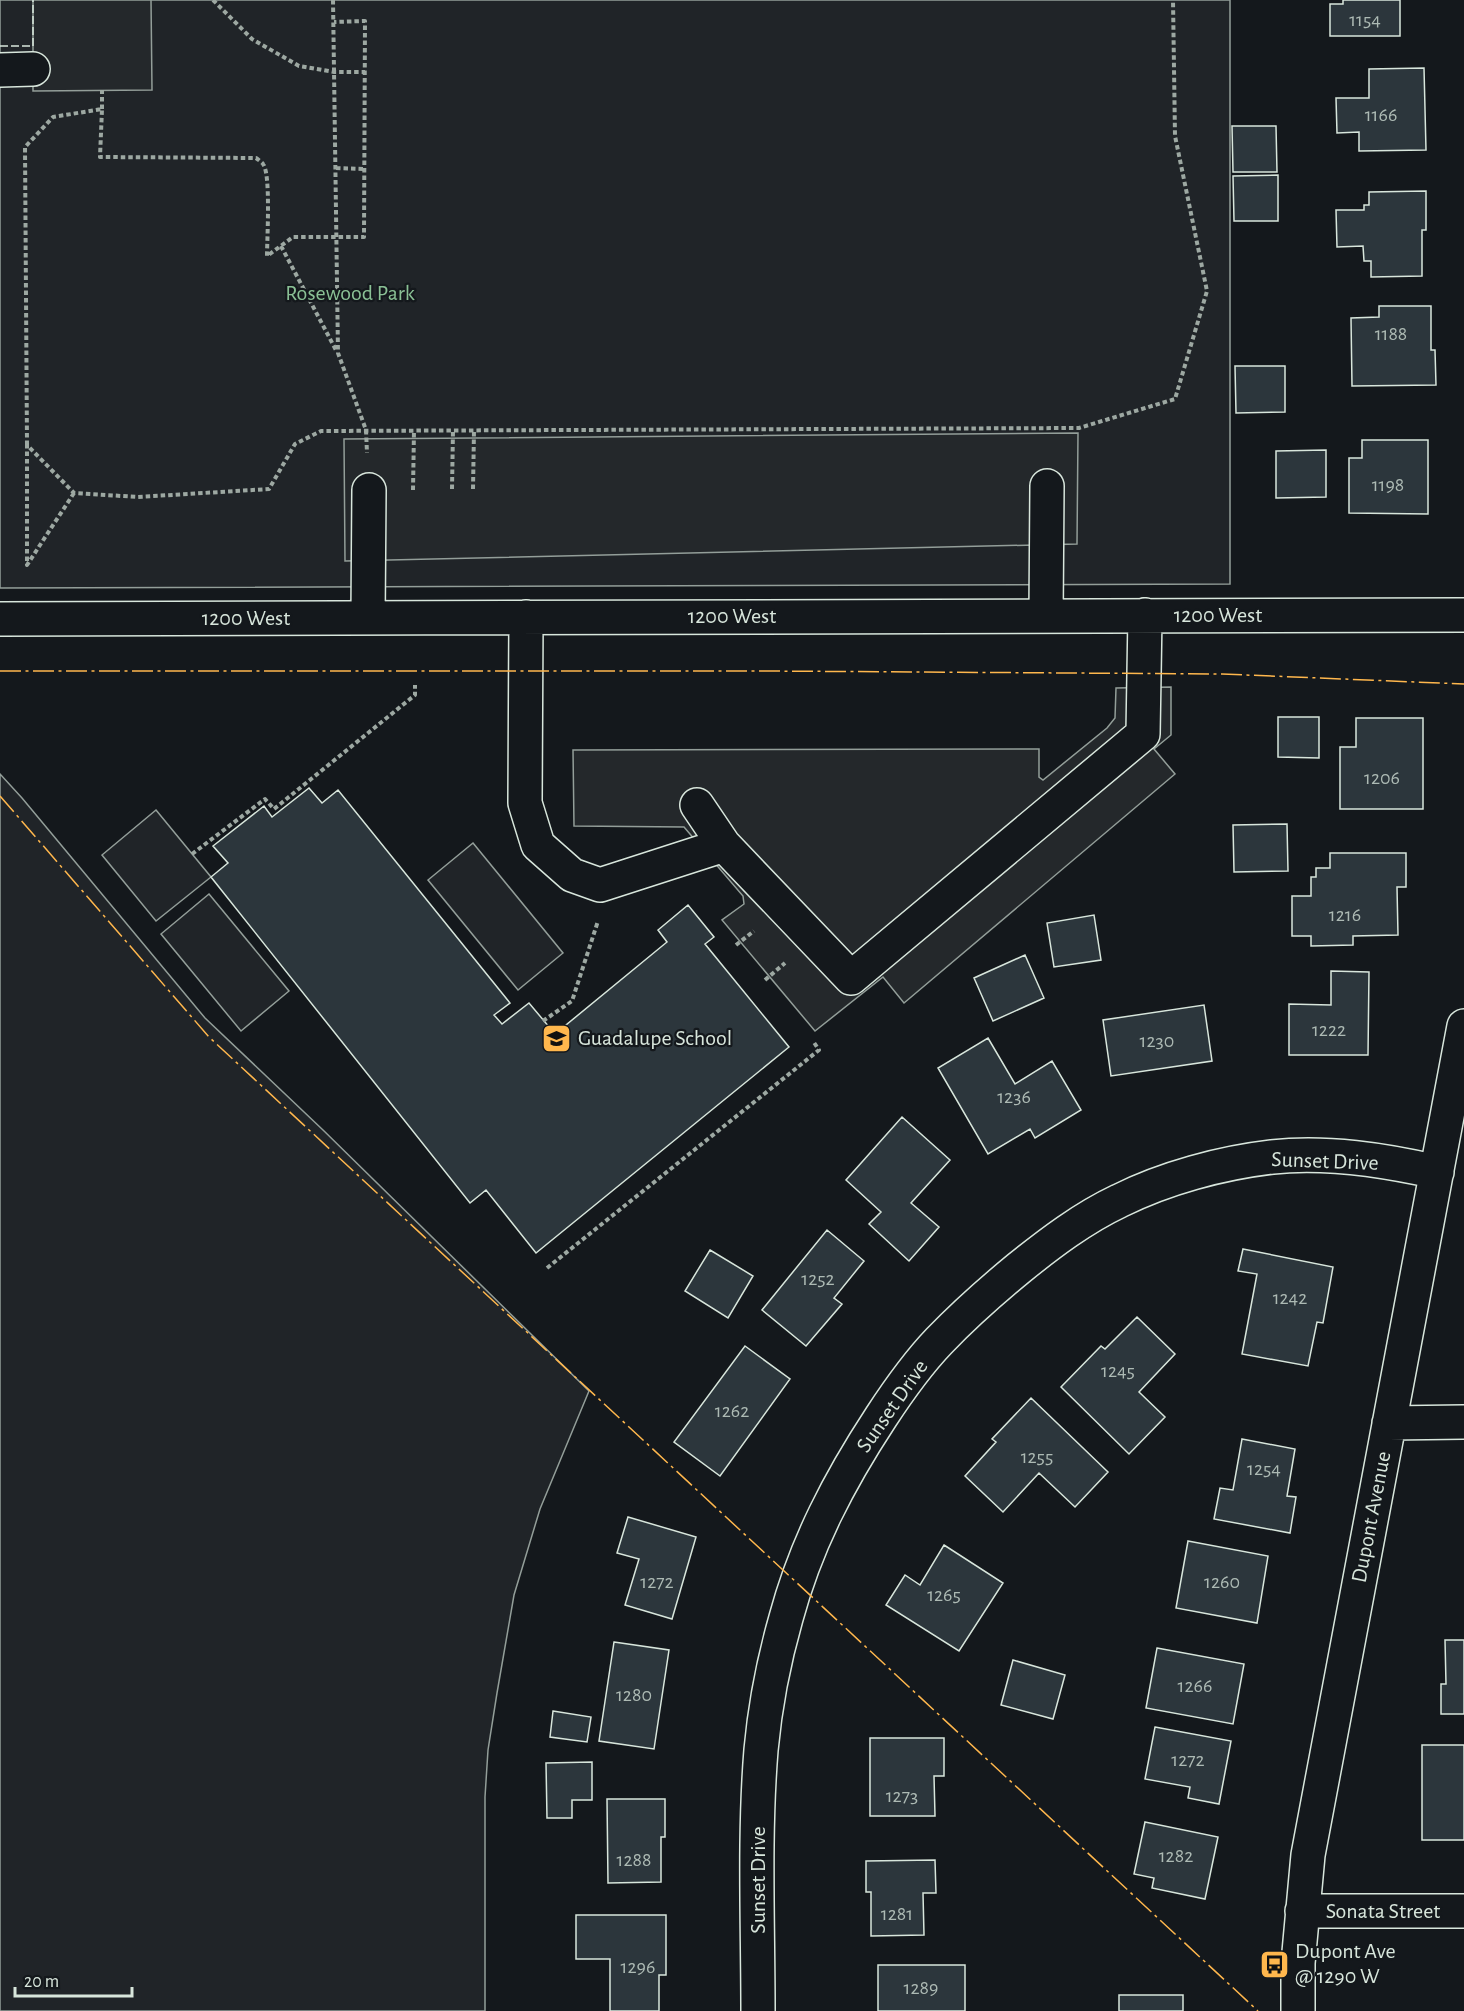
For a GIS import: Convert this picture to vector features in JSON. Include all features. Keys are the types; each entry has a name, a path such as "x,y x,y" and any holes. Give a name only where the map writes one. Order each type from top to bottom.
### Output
{"street":[{"path":"0,70 33,69"},
{"path":"1046,616 1047,486"},
{"path":"368,618 369,490"},
{"path":"697,805 724,844 851,978 1143,734 1145,615"},
{"name":"1200 West","path":"0,619 1464,615"},
{"path":"526,617 525,803 538,846 572,875 600,885 724,844"},
{"name":"Dupont Avenue","path":"1298,2011 1298,1963 1308,1856 1464,1026"},
{"name":"Sunset Drive","path":"758,2011 758,1814 761,1746 785,1620 802,1563 830,1501 861,1447 896,1395 937,1343 990,1292 1036,1254 1077,1225 1119,1201 1162,1183 1238,1163 1284,1156 1340,1157 1398,1164 1437,1172"},
{"path":"1389,1423 1464,1422"},
{"name":"Sonata Street","path":"1302,1911 1464,1911"}],"path":[{"path":"213,0 252,39 299,66 334,72 365,72"},
{"path":"333,0 338,353"},
{"path":"27,445 74,493 138,497 269,489 295,444 321,431 1079,428 1175,399 1206,291 1175,136 1173,0"},
{"path":"102,90 100,157 256,158 263,164 267,171 267,256 293,237 364,237 365,21 334,22"},
{"path":"27,571 25,147 53,117 102,110"},
{"path":"336,168 365,169"},
{"path":"281,246 338,353 366,430"},
{"path":"413,490 414,430"},
{"path":"452,489 453,430"},
{"path":"473,489 474,430"},
{"path":"27,565 74,493"},
{"path":"192,854 265,799 274,809 415,695 415,685"},
{"path":"543,1021 572,1000 601,911"},
{"path":"547,1269 819,1050 813,1041"}],"green space":[{"name":"Rosewood Park","path":"0,0 1230,0 1230,584 0,588"},
{"path":"0,774 205,1018 323,1130 589,1391 540,1509 514,1595 497,1693 488,1750 485,1797 485,2011 0,2011"},
{"path":"156,810 211,877 156,921 102,855"},
{"path":"473,843 563,953 518,990 428,880"},
{"path":"209,894 289,991 241,1031 161,934"}],"shaded area":[{"path":"33,0 151,0 152,90 33,91"},
{"path":"1078,433 1077,544 345,561 344,439"},
{"path":"1171,687 1171,735 1154,749 1175,774 904,1003 883,977 815,1031 722,920 744,904 743,896 684,827 574,826 573,750 1039,749 1039,777 1043,780 1107,728 1115,718 1116,688"}],"building":[{"path":"1343,0 1400,0 1400,36 1330,36 1330,4 1343,4"},
{"path":"1424,68 1426,150 1359,151 1359,132 1337,133 1336,98 1369,98 1369,69"},
{"path":"1232,126 1276,126 1277,172 1233,172"},
{"path":"1278,175 1278,221 1234,221 1233,176"},
{"path":"1426,191 1426,230 1422,230 1422,276 1371,277 1371,261 1364,261 1363,246 1337,247 1336,210 1364,210 1364,205 1369,205 1369,192"},
{"path":"1379,306 1431,306 1431,350 1435,350 1436,385 1352,386 1351,318 1379,317"},
{"path":"1235,366 1285,366 1285,412 1236,413"},
{"path":"1362,440 1428,440 1428,514 1349,513 1349,458 1362,458"},
{"path":"1326,450 1326,497 1276,498 1276,451"},
{"path":"1278,717 1319,717 1319,758 1278,757"},
{"path":"1356,718 1423,718 1423,809 1340,809 1340,747 1356,747"},
{"path":"309,788 322,803 338,790 510,1003 494,1015 502,1024 529,1003 555,1034 667,942 658,930 688,905 714,937 705,944 789,1047 536,1253 486,1190 470,1203 211,877 228,863 213,846 264,806 272,817"},
{"path":"1287,824 1288,871 1234,872 1233,825"},
{"path":"1330,853 1406,853 1406,887 1397,887 1398,935 1353,936 1353,945 1311,946 1311,936 1292,936 1292,896 1311,896 1311,877 1316,877 1316,868 1330,868"},
{"path":"1094,915 1101,960 1054,967 1047,923"},
{"path":"1025,955 1044,998 993,1021 974,978"},
{"path":"1331,971 1369,972 1368,1055 1289,1055 1289,1004 1331,1005"},
{"path":"1204,1005 1212,1061 1111,1076 1103,1020"},
{"path":"988,1038 1015,1084 1052,1061 1081,1110 1035,1138 1030,1129 988,1154 938,1068"},
{"path":"902,1117 950,1160 911,1203 939,1227 909,1261 869,1224 881,1212 846,1180"},
{"path":"827,1230 864,1261 834,1298 842,1304 806,1346 762,1310"},
{"path":"1243,1249 1333,1267 1323,1323 1317,1322 1308,1366 1242,1354 1257,1274 1238,1271"},
{"path":"710,1250 753,1276 728,1318 685,1291"},
{"path":"1137,1317 1175,1354 1139,1392 1165,1417 1129,1454 1061,1387 1101,1346 1105,1349"},
{"path":"745,1346 790,1379 720,1476 674,1442"},
{"path":"1031,1398 1108,1472 1075,1507 1039,1473 1003,1512 965,1476 996,1442 992,1439"},
{"path":"1242,1439 1295,1449 1287,1496 1296,1497 1290,1533 1214,1519 1220,1488 1233,1490"},
{"path":"628,1517 696,1537 672,1619 625,1605 639,1559 617,1553"},
{"path":"1188,1541 1268,1556 1257,1623 1176,1608"},
{"path":"944,1545 1003,1583 959,1651 886,1605 905,1575 920,1585"},
{"path":"1445,1640 1464,1640 1464,1714 1441,1714 1441,1684 1446,1684"},
{"path":"614,1642 669,1650 654,1749 599,1741"},
{"path":"1157,1648 1244,1664 1233,1724 1146,1708"},
{"path":"1013,1660 1065,1675 1053,1719 1001,1705"},
{"path":"553,1711 591,1717 587,1742 550,1737"},
{"path":"1155,1727 1231,1741 1219,1804 1188,1798 1190,1787 1145,1779"},
{"path":"870,1738 944,1738 944,1776 934,1776 935,1816 870,1816"},
{"path":"1422,1745 1464,1745 1464,1840 1422,1840"},
{"path":"592,1762 592,1800 572,1800 572,1818 547,1818 546,1763"},
{"path":"607,1799 665,1799 665,1837 661,1837 661,1882 608,1883"},
{"path":"1145,1822 1218,1837 1205,1899 1152,1888 1154,1878 1134,1874"},
{"path":"935,1860 936,1893 923,1893 924,1935 871,1936 871,1892 866,1892 866,1861"},
{"path":"576,1915 666,1915 666,1975 659,1975 659,2011 610,2011 610,1959 576,1959"},
{"path":"878,1965 965,1965 965,2011 878,2011"},
{"path":"1119,1995 1183,1995 1183,2011 1119,2011"}],"fence":[{"path":"0,46 33,46 33,0"}],"power":[{"path":"0,671 765,671 1222,674 1464,684"},
{"path":"0,796 209,1037 1258,2011"}],"place":[{"name":"Guadalupe School","path":"557,1038"},
{"name":"Dupont Ave @ 1290 W","path":"1274,1964"}]}
